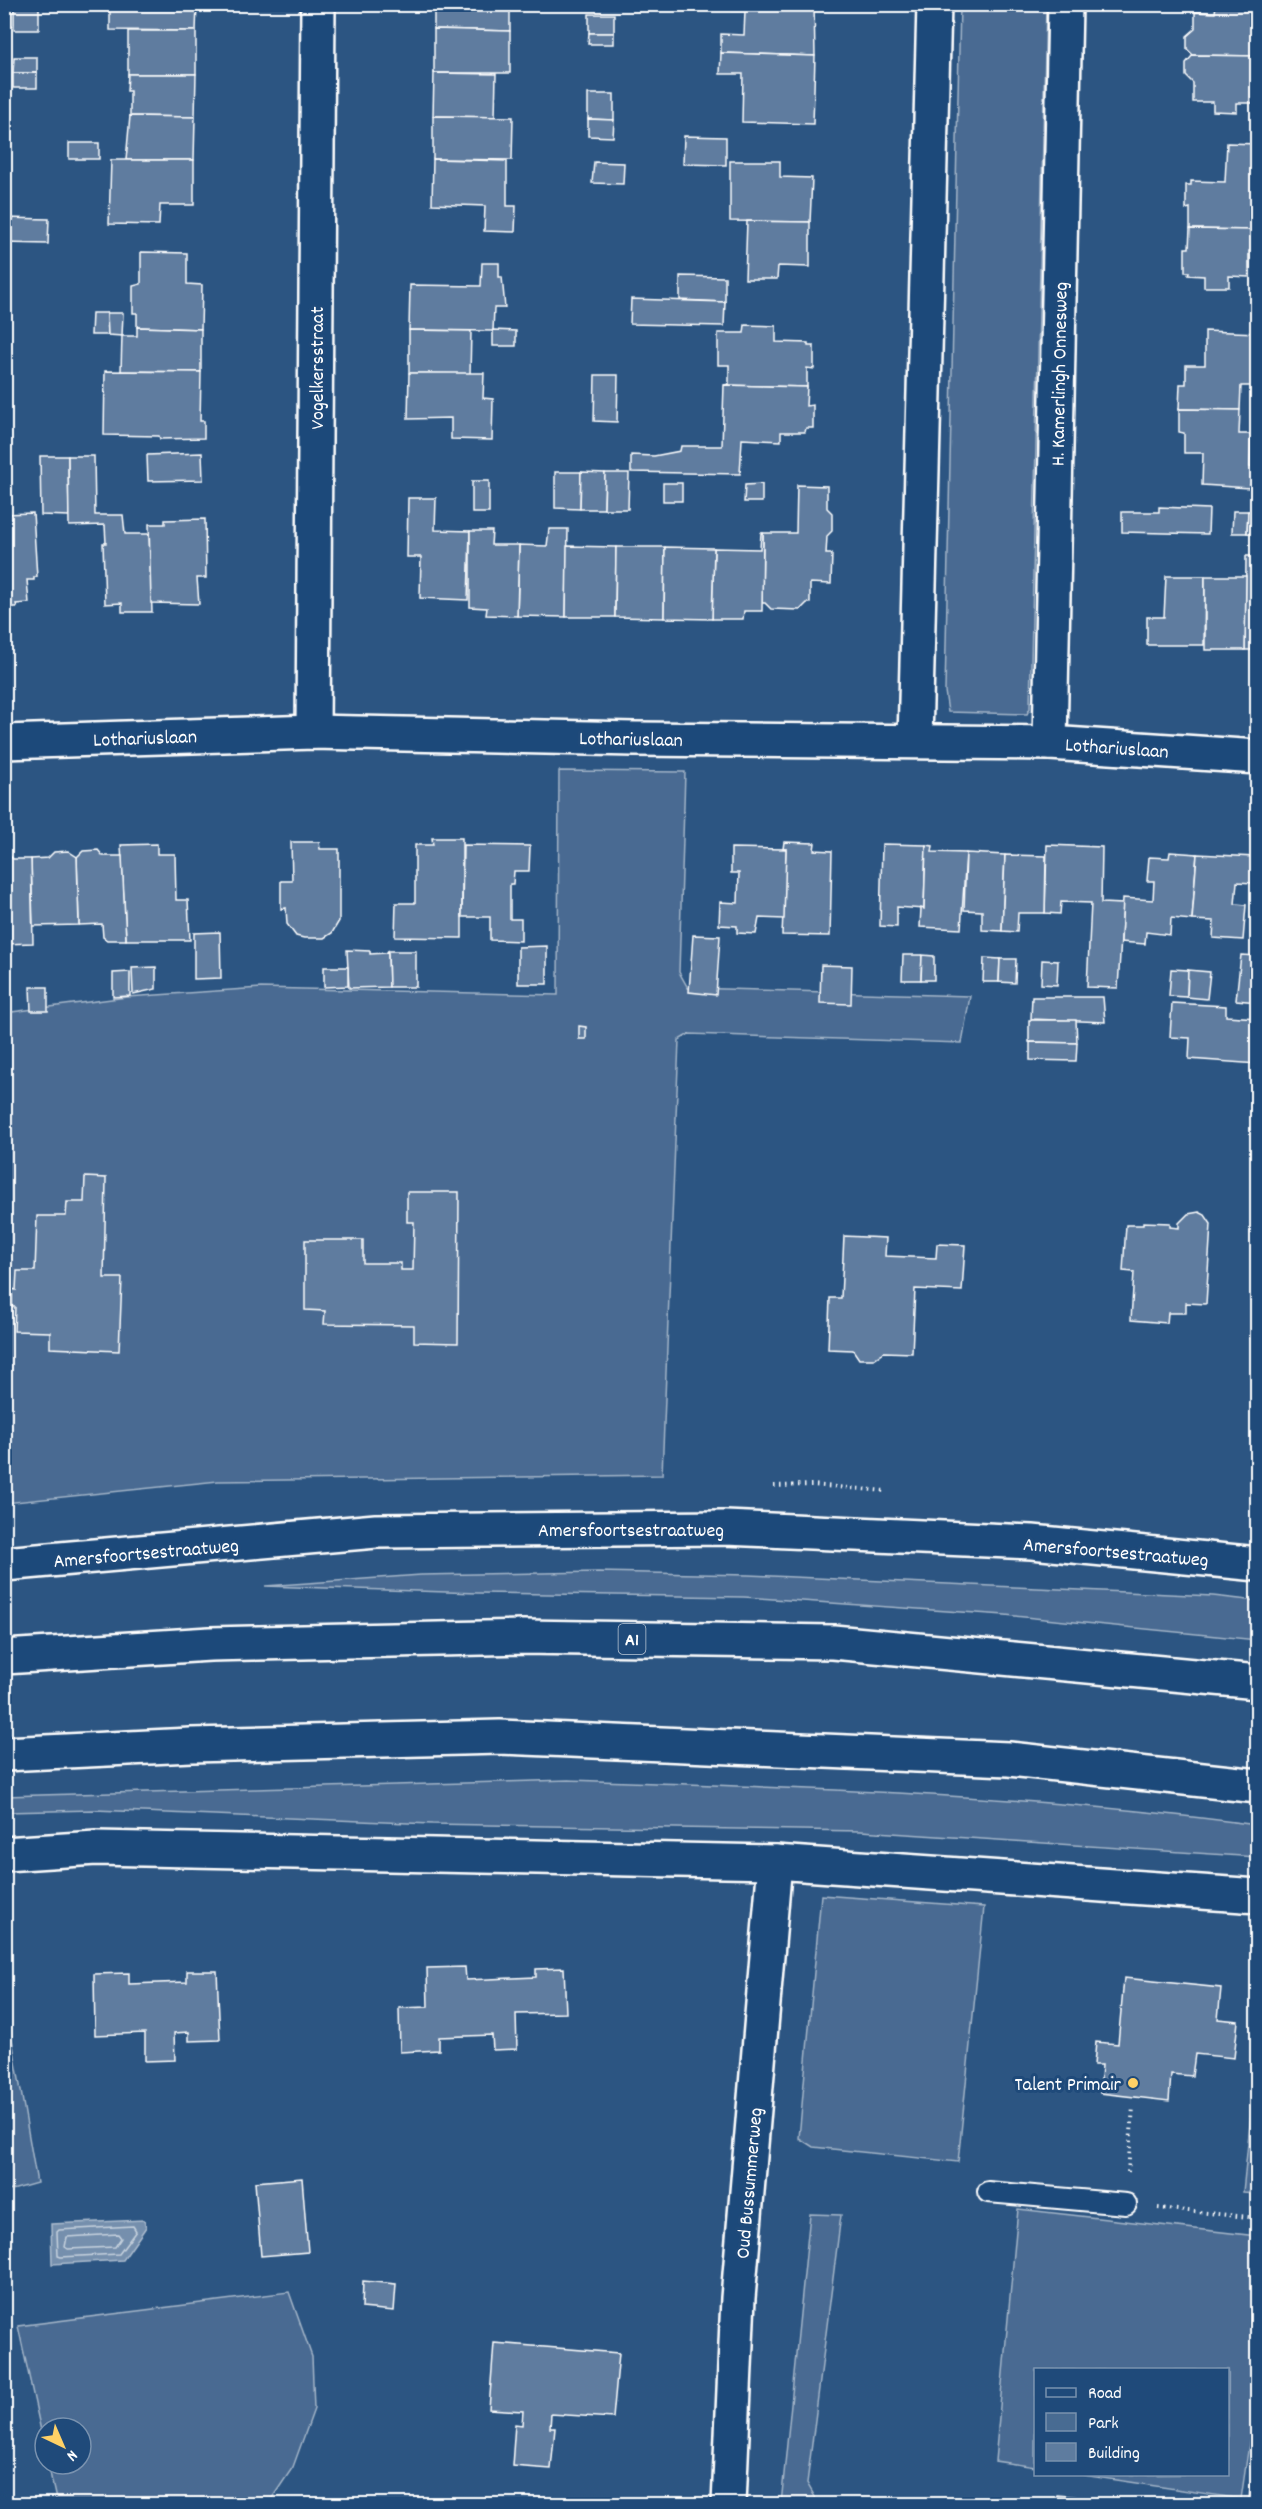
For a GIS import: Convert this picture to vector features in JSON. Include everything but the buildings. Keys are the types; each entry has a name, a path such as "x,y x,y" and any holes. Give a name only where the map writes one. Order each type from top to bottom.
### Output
{"main road":[{"name":"Vogelkersstraat","path":"313,732 318,4"},
{"path":"915,741 934,4"},
{"name":"H. Kamerlingh Onnesweg","path":"1050,743 1065,4"},
{"name":"Lothariuslaan","path":"4,742 313,732 634,739 1050,743 1257,757"},
{"name":"Amersfoortsestraatweg","path":"4,1564 376,1531 725,1528 1032,1542 1257,1564"},
{"name":"A1","path":"4,1657 210,1644 512,1637 821,1642 1257,1682"},
{"path":"4,1754 191,1744 500,1737 1009,1759 1257,1786"},
{"path":"4,1854 96,1848 775,1862 1257,1896"},
{"name":"Oud Bussummerweg","path":"729,2505 738,2298 775,1862"}],"lane":[{"path":"988,2192 1126,2204"}],"path":[{"path":"1134,2107 1126,2204 1257,2218"}],"green space":[{"path":"960,5 1046,5 1030,708 1027,714 948,712 945,691"},
{"path":"559,771 685,772 679,972 688,988 970,996 962,1043 689,1034 679,1040 662,1475 218,1481 5,1503 4,1013 127,997 261,988 558,995"},
{"path":"598,1572 748,1575 1213,1596 1257,1601 1257,1640 1005,1615 744,1597 477,1593 265,1586 421,1575"},
{"path":"569,1780 914,1794 1172,1814 1257,1825 1257,1857 861,1831 432,1824 95,1810 5,1812 5,1796"},
{"path":"821,1895 984,1907 958,2162 813,2147 799,2138"},
{"path":"5,1999 37,2183 4,2192"},
{"path":"1257,2055 1257,2193 1243,2192"},
{"path":"1018,2209 1257,2236 1257,2389 1241,2499 1090,2476 1229,2476 1229,2368 1034,2368 1034,2467 995,2461"},
{"path":"810,2214 841,2215 807,2483 819,2504 781,2504"},
{"path":"289,2292 312,2357 314,2409 293,2467 268,2504 57,2504 51,2476 93,2476 93,2416 38,2416 18,2326"},
{"path":"1257,2439 1257,2504 1248,2504"}],"water":[{"path":"144,2220 146,2227 123,2260 52,2264 51,2224"}],"place":[{"name":"Talent Primair","path":"1133,2083"}]}
